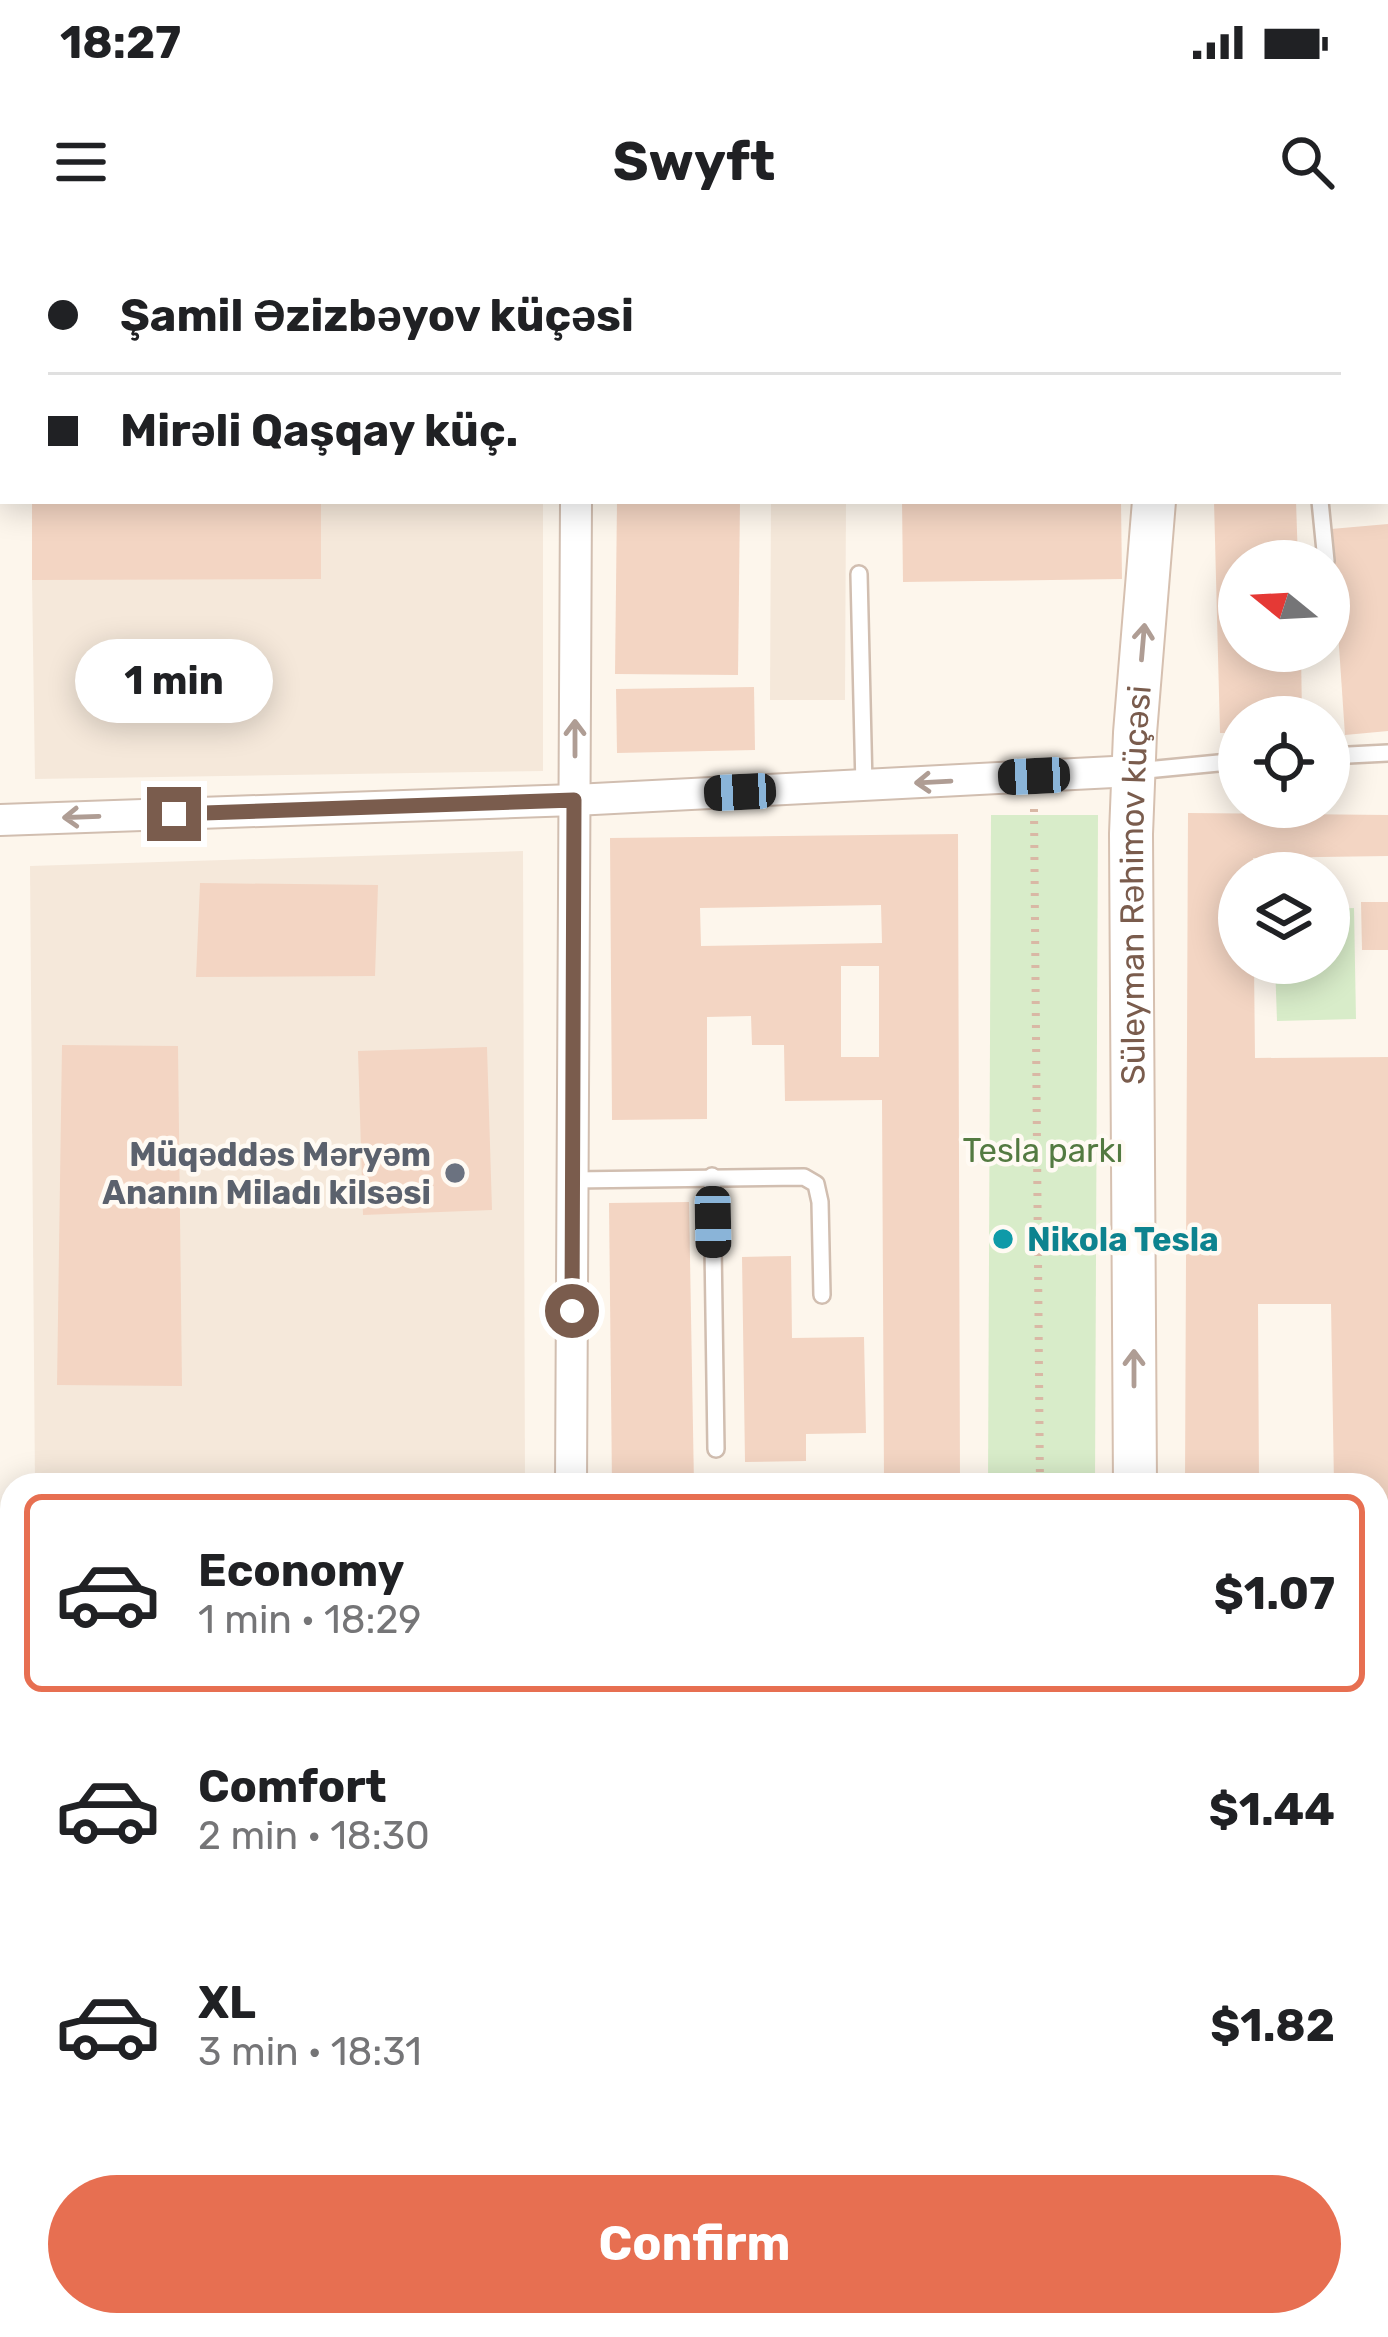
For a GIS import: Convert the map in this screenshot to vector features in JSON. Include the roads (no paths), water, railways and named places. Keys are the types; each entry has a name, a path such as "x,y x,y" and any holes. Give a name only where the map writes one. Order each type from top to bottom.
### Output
{"main road":[{"name":"Süleyman Rəhimov küçəsi","path":"1135,1473 1131,834 1154,504"}],"street":[{"path":"571,1473 576,504"},
{"path":"0,820 574,800 1133,772"}],"lane":[{"path":"1320,504 1324,540"},
{"path":"859,574 864,786"},
{"path":"1350,755 1388,753"},
{"path":"1133,772 1218,763"},
{"path":"712,1176 716,1449"},
{"path":"573,1180 804,1177 816,1184 820,1202 822,1295"}],"place":[{"name":"Müqəddəs Məryəm Ananın Miladı kilsəsi","path":"455,1173"},
{"name":"Nikola Tesla","path":"1003,1239"}],"park label":[{"name":"Tesla parkı","path":"1043,1150"}]}
